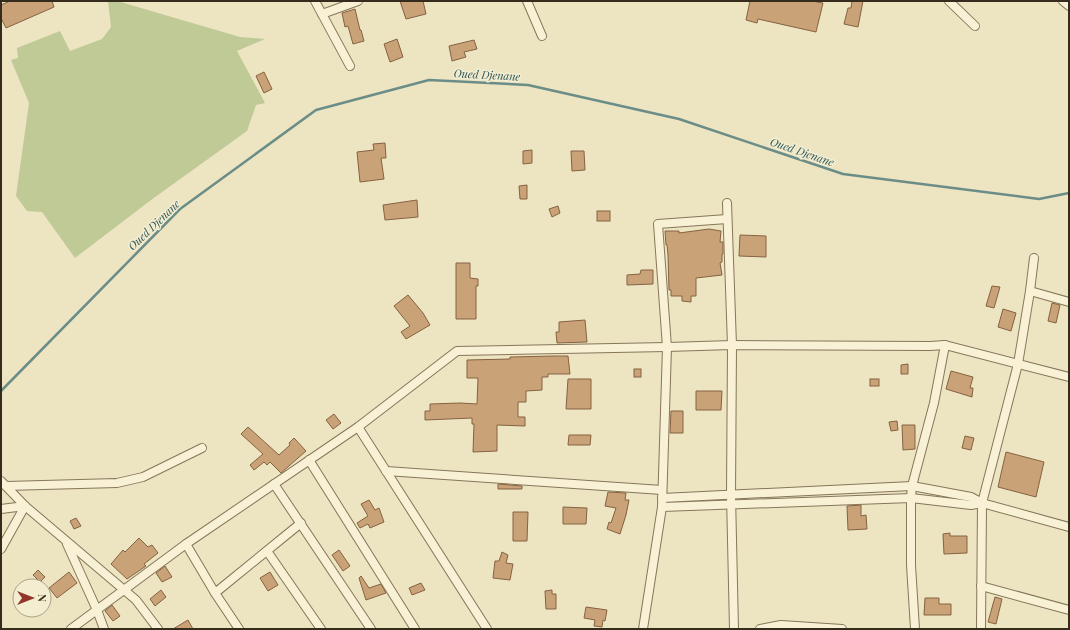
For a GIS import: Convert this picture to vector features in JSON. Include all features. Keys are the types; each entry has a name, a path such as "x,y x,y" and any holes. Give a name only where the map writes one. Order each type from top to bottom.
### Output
{"street":[{"path":"315,1 350,66"},
{"path":"322,14 358,1"},
{"path":"527,1 542,36"},
{"path":"949,1 975,26"},
{"path":"1063,1 1069,6"},
{"path":"727,203 732,345 731,504 734,629"},
{"path":"643,629 662,503 667,348 658,224 727,219"},
{"path":"981,629 982,503 1018,364 1034,258"},
{"path":"1030,291 1069,302"},
{"path":"71,629 186,544 358,427 457,351 667,348 732,345 945,345 1069,377"},
{"path":"915,629 911,564 910,498 934,403 945,345"},
{"path":"358,427 486,629"},
{"path":"4,484 117,483 142,477 202,448"},
{"path":"309,460 415,629"},
{"path":"386,471 662,490"},
{"path":"4,484 25,506 136,600 158,629"},
{"path":"274,484 371,629"},
{"path":"662,503 731,495 912,486 971,497 982,503 1069,527"},
{"path":"662,503 731,504 910,498 971,505 982,503"},
{"path":"1,509 25,506"},
{"path":"1,549 25,506"},
{"path":"215,593 301,523"},
{"path":"66,540 104,629"},
{"path":"186,544 215,593 239,629"},
{"path":"267,551 321,629"},
{"path":"981,586 1069,610"},
{"path":"760,629 781,625 842,629"}],"green space":[{"path":"108,1 117,1 240,37 265,39 237,51 265,103 256,105 247,131 151,200 75,258 42,212 27,211 16,196 29,103 11,60 18,58 17,48 60,31 70,51 102,39 111,27"}],"building":[{"path":"10,1 52,1 54,7 6,28 1,18 1,5"},
{"path":"400,1 423,1 426,14 406,19"},
{"path":"750,1 812,1 823,3 816,32 758,19 757,23 746,20"},
{"path":"852,1 863,1 858,27 844,24 848,8 851,8"},
{"path":"355,9 364,41 353,44 348,26 345,27 342,13"},
{"path":"397,39 403,57 390,62 384,44"},
{"path":"474,40 477,49 464,52 466,57 452,61 449,46"},
{"path":"264,72 272,89 264,93 256,76"},
{"path":"385,143 386,158 381,158 384,179 360,182 357,152 374,150 373,144"},
{"path":"532,150 532,163 523,164 523,151"},
{"path":"571,151 584,151 585,170 572,171"},
{"path":"527,185 527,199 520,199 519,186"},
{"path":"417,200 418,217 385,220 383,205"},
{"path":"558,206 560,213 552,217 549,209"},
{"path":"597,211 610,211 610,221 597,221"},
{"path":"709,229 721,231 720,242 723,242 722,262 720,263 722,275 696,278 696,296 691,296 691,302 682,301 682,296 671,296 671,290 669,290 668,255 665,231 679,231 679,233"},
{"path":"740,235 766,236 766,257 739,256"},
{"path":"456,263 470,263 470,278 478,279 478,286 476,286 476,319 456,319"},
{"path":"641,270 653,270 653,284 627,285 627,275 640,274"},
{"path":"992,286 1000,287 994,308 986,306"},
{"path":"408,295 423,313 430,325 406,339 401,332 410,326 394,306"},
{"path":"1052,303 1060,305 1056,323 1048,321"},
{"path":"1003,309 1016,313 1011,331 998,327"},
{"path":"585,320 587,342 557,343 556,332 559,332 559,322"},
{"path":"568,356 570,374 548,374 548,377 542,377 542,390 526,391 526,402 518,402 518,417 525,417 525,426 497,425 497,451 473,452 474,424 472,424 472,418 425,420 425,411 430,411 430,404 477,404 478,378 467,378 467,360 510,359 510,357"},
{"path":"908,364 908,374 901,374 901,365"},
{"path":"634,369 641,369 641,377 634,377"},
{"path":"951,371 973,377 970,388 973,388 972,397 946,389"},
{"path":"568,379 591,379 591,409 566,409"},
{"path":"870,379 879,379 879,386 870,386"},
{"path":"696,391 722,391 721,410 696,410"},
{"path":"671,411 683,411 683,433 670,433"},
{"path":"334,414 341,423 333,429 326,420"},
{"path":"897,421 898,430 891,431 889,422"},
{"path":"902,425 915,425 915,449 903,450"},
{"path":"248,427 279,455 290,445 289,443 294,438 306,451 281,473 270,462 267,465 264,462 254,470 250,465 263,454 241,434"},
{"path":"569,435 591,435 590,445 568,445"},
{"path":"965,436 974,438 971,450 962,448"},
{"path":"1006,452 1044,462 1036,497 998,487"},
{"path":"498,484 522,486 522,489 498,489"},
{"path":"608,492 626,493 625,500 629,500 620,534 607,529 609,522 611,523 616,508 605,506"},
{"path":"369,500 375,510 379,508 384,522 370,528 368,524 360,528 357,523 368,516 361,504"},
{"path":"861,505 861,516 866,515 867,529 848,530 847,506"},
{"path":"563,507 587,508 586,524 563,524"},
{"path":"513,512 528,512 527,541 513,541"},
{"path":"76,518 81,526 74,529 70,521"},
{"path":"950,533 950,536 967,536 967,553 944,554 943,534"},
{"path":"139,538 148,547 152,545 158,553 144,564 146,566 127,579 111,564 123,550 125,552"},
{"path":"339,550 350,566 343,571 332,555"},
{"path":"502,552 508,555 506,563 513,564 510,580 493,578 495,561 499,561"},
{"path":"165,566 172,577 162,582 156,573"},
{"path":"38,570 45,577 36,578 33,575"},
{"path":"69,572 77,583 57,598 52,592 52,586"},
{"path":"270,572 278,585 268,591 260,578"},
{"path":"361,576 369,588 381,584 386,593 366,600 359,578"},
{"path":"421,583 425,590 412,595 409,588"},
{"path":"161,590 166,597 155,606 150,599"},
{"path":"552,590 552,594 556,594 556,609 546,609 545,591"},
{"path":"995,597 1002,599 996,624 988,622"},
{"path":"925,598 939,598 939,604 951,604 951,615 924,615"},
{"path":"112,605 120,616 113,621 105,611"},
{"path":"586,607 607,610 602,627 594,626 595,620 584,618"},
{"path":"188,620 193,629 173,629"}],"waterway":[{"name":"Oued Djenane","path":"1,391 180,209 316,110 429,80 528,85 679,119 843,174 1039,199 1069,193"}]}
